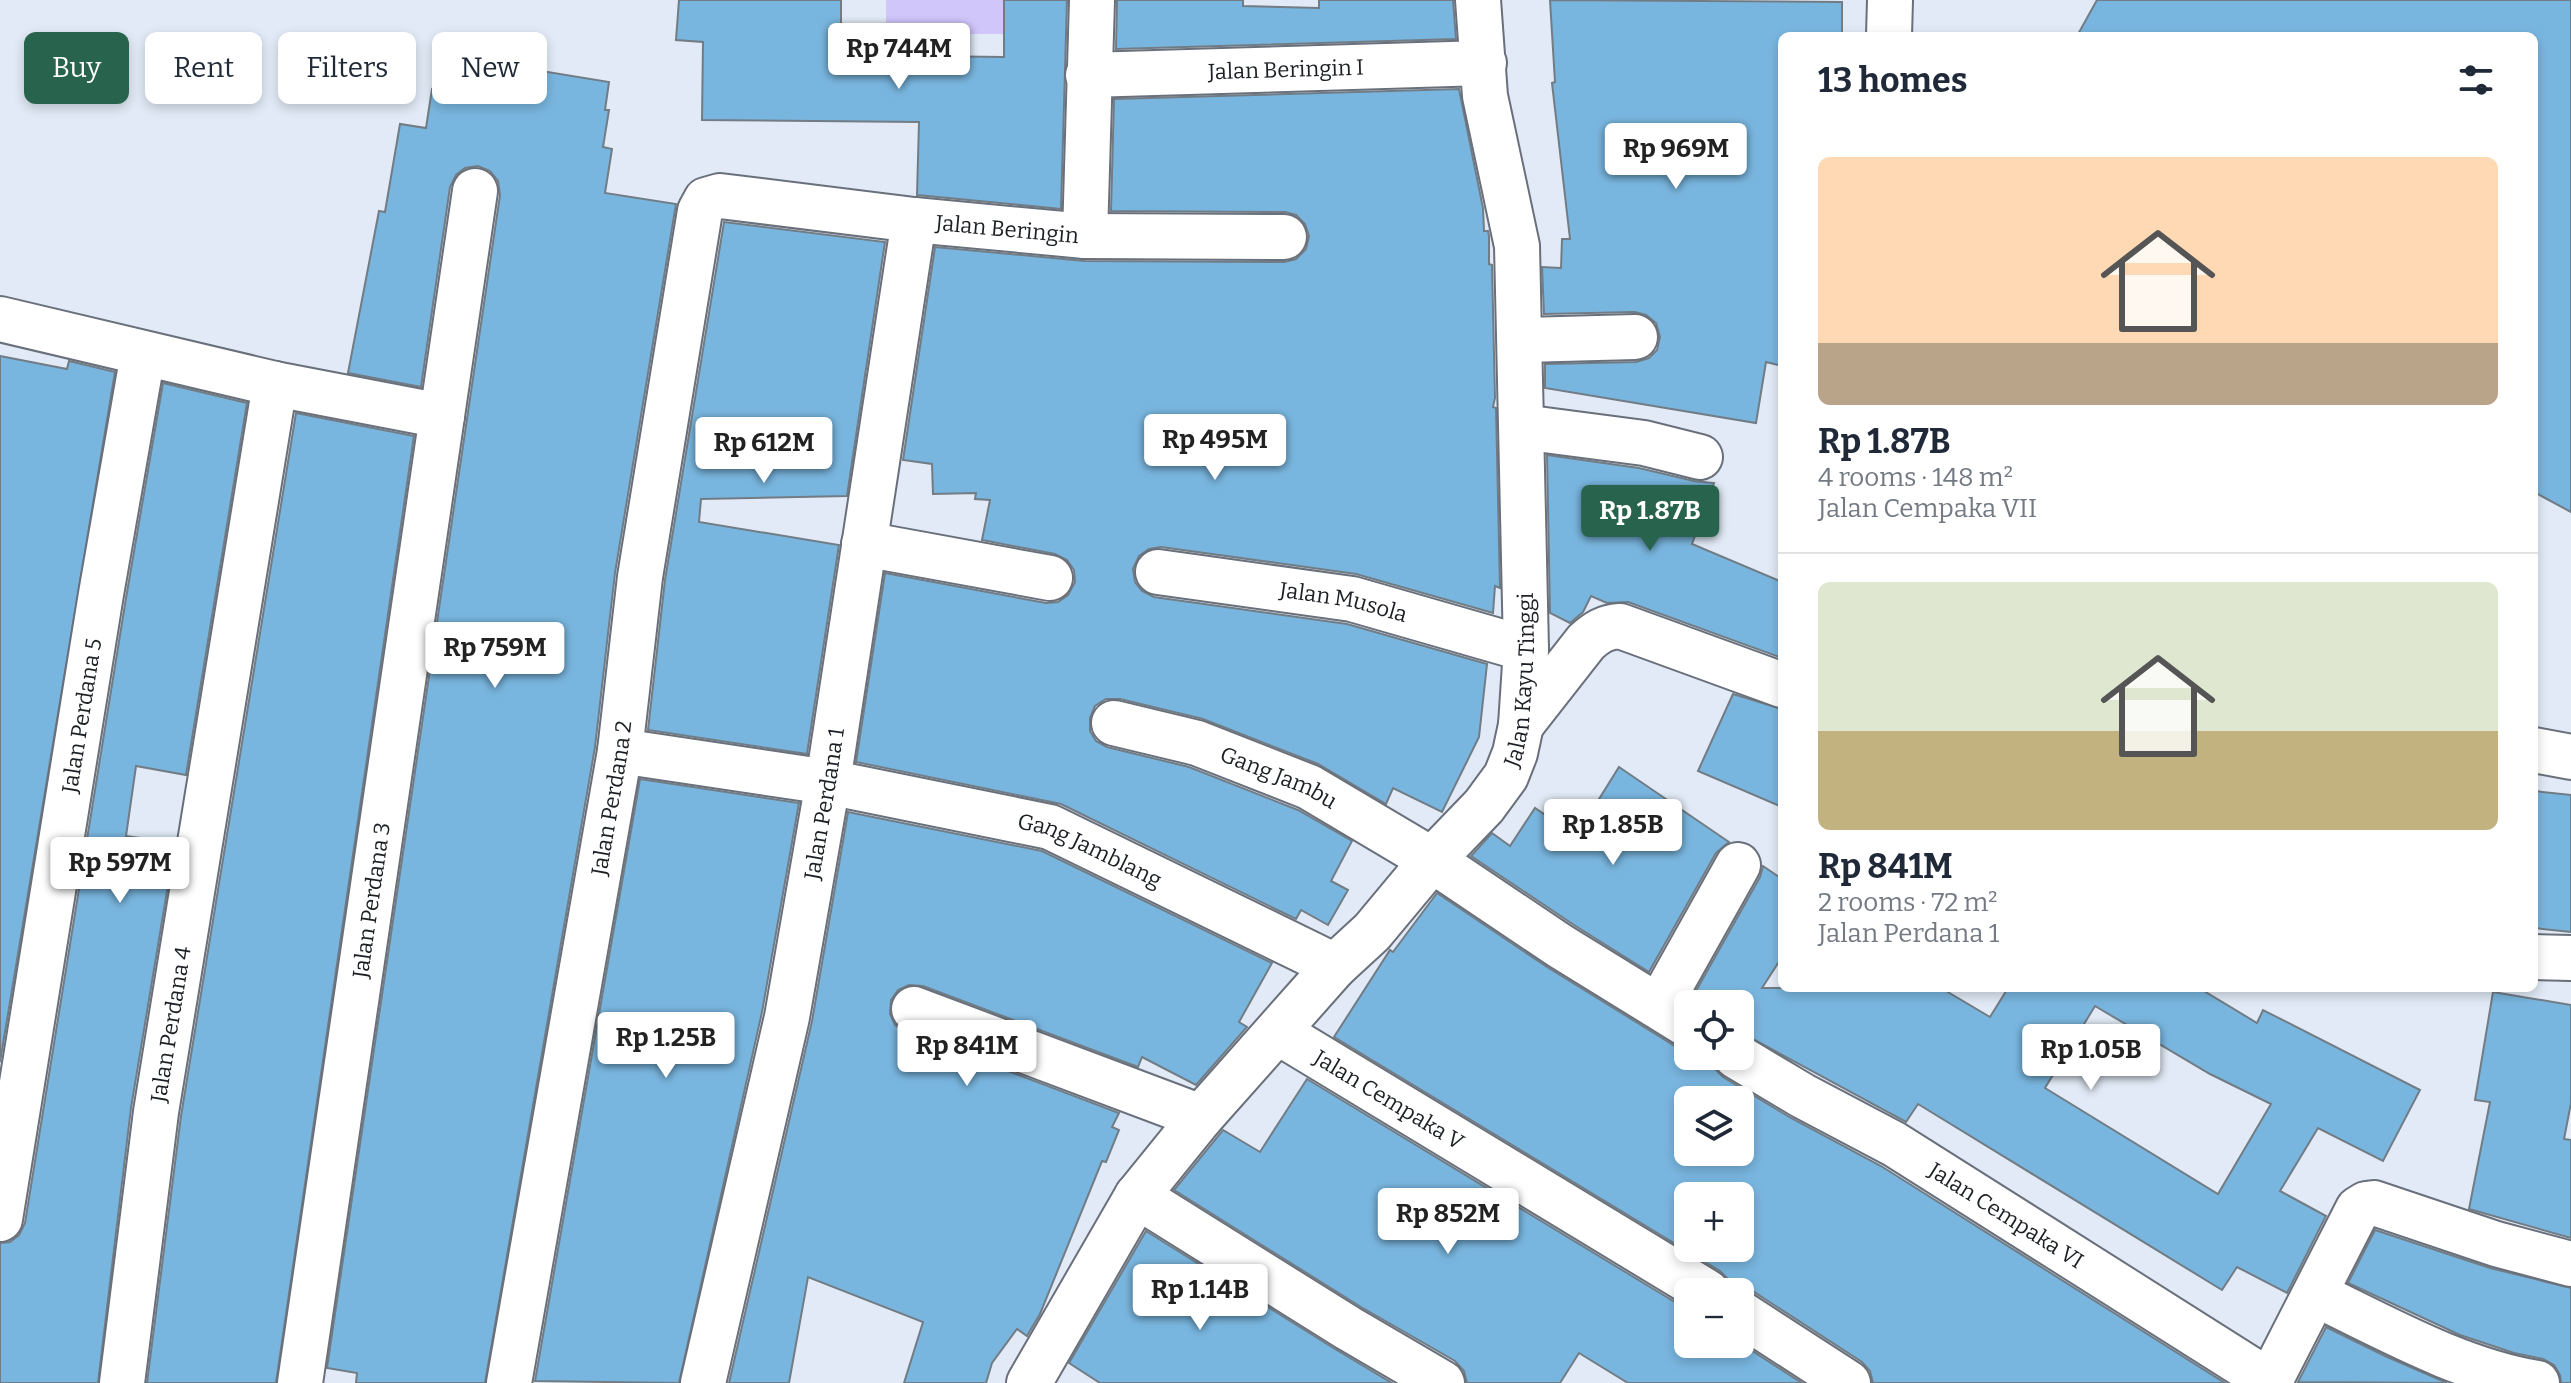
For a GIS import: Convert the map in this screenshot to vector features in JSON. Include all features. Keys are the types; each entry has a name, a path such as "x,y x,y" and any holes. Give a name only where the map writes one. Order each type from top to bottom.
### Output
{"street":[{"name":"Jalan Beringin","path":"700,211 706,200 720,196 914,220 1085,236 1092,0"},
{"name":"Jalan Kayu Tinggi","path":"1029,1383 1137,1196 1201,1117 1335,966 1372,932 1432,860 1484,806 1506,776 1515,753 1521,725 1526,649 1517,246 1485,96 1478,0"},
{"path":"1889,32 1890,0"},
{"name":"Jalan Beringin I","path":"1088,75 1484,63"},
{"name":"Jalan Perdana 3","path":"300,1383 475,191"},
{"name":"Jalan Perdana 2","path":"509,1383 620,751 640,577 700,211"},
{"name":"Jalan Perdana 1","path":"703,1383 787,1017 828,782 914,220"},
{"path":"1085,236 1284,237"},
{"path":"0,319 275,384 442,416"},
{"path":"1521,340 1635,337"},
{"name":"Jalan Perdana 5","path":"0,1219 143,354"},
{"name":"Jalan Perdana 4","path":"122,1383 156,1112 275,384"},
{"path":"1522,427 1644,443 1700,457"},
{"path":"864,544 1050,578"},
{"name":"Jalan Musola","path":"1158,572 1352,599 1526,649"},
{"path":"1521,725 1586,642 1599,630 1610,627 1620,626 1778,684"},
{"name":"Gang Jambu","path":"1114,723 1197,743 1309,787 1432,860"},
{"name":"Gang Jamblang","path":"620,751 828,782 1050,827 1335,966"},
{"path":"2538,751 2571,757"},
{"path":"1432,860 1560,946 1673,1015 1738,865"},
{"path":"2538,957 2571,958"},
{"path":"914,1009 1201,1117"},
{"name":"Jalan Cempaka V","path":"1278,1032 1684,1278"},
{"name":"Jalan Cempaka VI","path":"1754,1067 1894,1144 2270,1383"},
{"path":"1137,1196 1442,1383"},
{"path":"2270,1383 2358,1209 2370,1203 2496,1244 2571,1264"},
{"path":"2315,1294 2472,1365 2537,1383"},
{"path":"1754,1322 1848,1383"}],"shaded area":[{"path":"886,0 1015,0 1014,34 886,34"}],"building":[{"path":"679,0 841,0 841,55 1004,57 1004,0 1067,0 1061,209 917,195 919,122 702,120 703,42 676,40"},
{"path":"1117,0 1243,0 1243,6 1319,8 1319,0 1453,0 1456,39 1116,49"},
{"path":"1550,0 1842,2 1842,32 1778,32 1778,365 1766,362 1756,423 1545,388 1545,364 1636,362 1649,358 1657,350 1660,337 1656,323 1646,315 1635,312 1544,314 1542,267 1561,268 1562,239 1570,239 1552,83 1555,82"},
{"path":"2097,0 2571,0 2571,512 2538,494 2538,32 2079,32"},
{"path":"547,72 609,82 605,110 609,110 603,147 612,149 605,193 676,204 615,573 595,747 485,1383 356,1383 357,1373 327,1368 500,195 498,181 490,171 478,166 465,168 456,175 450,187 421,387 348,373 379,211 385,212 400,124 426,128 432,89 432,104 547,104"},
{"path":"1459,89 1483,208 1484,231 1488,231 1489,236 1489,264 1492,265 1493,407 1496,408 1500,588 1495,586 1493,613 1356,574 1161,547 1149,549 1139,556 1133,569 1135,582 1142,591 1154,597 1347,624 1487,664 1479,737 1442,812 1393,788 1386,804 1318,764 1203,719 1120,699 1106,699 1095,706 1090,718 1090,731 1096,741 1107,747 1189,767 1298,810 1352,841 1331,881 1348,890 1328,925 1301,910 1296,919 1061,804 856,762 885,573 1046,603 1058,602 1068,595 1075,582 1074,570 1067,560 1055,554 982,540 990,500 975,499 976,493 933,494 932,464 903,460 935,247 1085,261 1284,262 1296,259 1306,249 1309,236 1305,224 1296,215 1285,212 1111,211 1114,99"},
{"path":"724,222 885,242 847,496 701,499 699,522 839,545 807,754 648,730 665,580"},
{"path":"0,356 67,369 69,361 115,372 0,1062"},
{"path":"163,383 247,403 186,775 136,766 126,836 175,843 131,1108 98,1383 0,1383 0,1243 10,1242 19,1235 25,1223"},
{"path":"296,413 414,436 276,1383 147,1383 181,1116"},
{"path":"1547,455 1639,468 1714,483 1692,544 1778,580 1778,657 1628,602 1607,603 1591,596 1583,612 1570,623 1550,613"},
{"path":"1733,694 1778,708 1778,805 1698,771"},
{"path":"1619,767 1729,842 1716,853 1649,972 1471,856 1492,833 1510,846 1535,808 1576,836"},
{"path":"640,779 799,803 762,1012 679,1383 535,1381"},
{"path":"2538,791 2571,795 2571,932 2538,928"},
{"path":"848,812 1042,851 1272,963 1239,1022 1247,1027 1196,1085 1142,1057 1138,1067 923,986 909,985 898,990 891,1000 890,1014 895,1025 905,1032 1119,1113 1112,1127 1119,1130 1106,1162 1102,1161 1040,1314 1027,1336 1017,1329 992,1363 986,1383 904,1383 923,1322 808,1277 789,1383 729,1383 812,1021"},
{"path":"1763,866 1778,876 1778,963 1762,988 1778,988 1778,992 1948,992 1990,1017 2006,992 2206,992 2257,1023 2263,1010 2420,1090 2383,1161 2318,1128 2280,1191 2326,1216 2287,1293 2237,1267 2222,1290 1918,1104 1906,1122 1754,1040 1754,990 1696,990 1760,877","holes":["2095,1006 2210,1074 2271,1104 2218,1194 2045,1088"]},
{"path":"1437,893 1547,967 1674,1045 1674,1070 1716,1070 1738,1086 1674,1086 1674,1166 1754,1166 1754,1096 1881,1166 2225,1383 1873,1383 1870,1371 1862,1362 1754,1292 1754,1278 1727,1278 1705,1262 1754,1262 1754,1182 1674,1182 1674,1243 1334,1037 1390,950 1393,952"},
{"path":"2493,992 2571,1005 2571,1103 2564,1139 2571,1140 2571,1238 2469,1209 2490,1102 2475,1100"},
{"path":"1307,1079 1674,1302 1674,1358 1754,1358 1754,1352 1802,1383 1628,1383 1579,1353 1560,1383 1467,1383 1464,1371 1455,1361 1361,1307 1174,1190 1223,1130 1260,1152"},
{"path":"2375,1230 2490,1268 2571,1288 2571,1383 2561,1383 2554,1365 2543,1359 2460,1335 2348,1283"},
{"path":"1146,1231 1392,1383 1100,1383 1069,1363"},
{"path":"2326,1327 2385,1356 2447,1383 2298,1382"}]}
